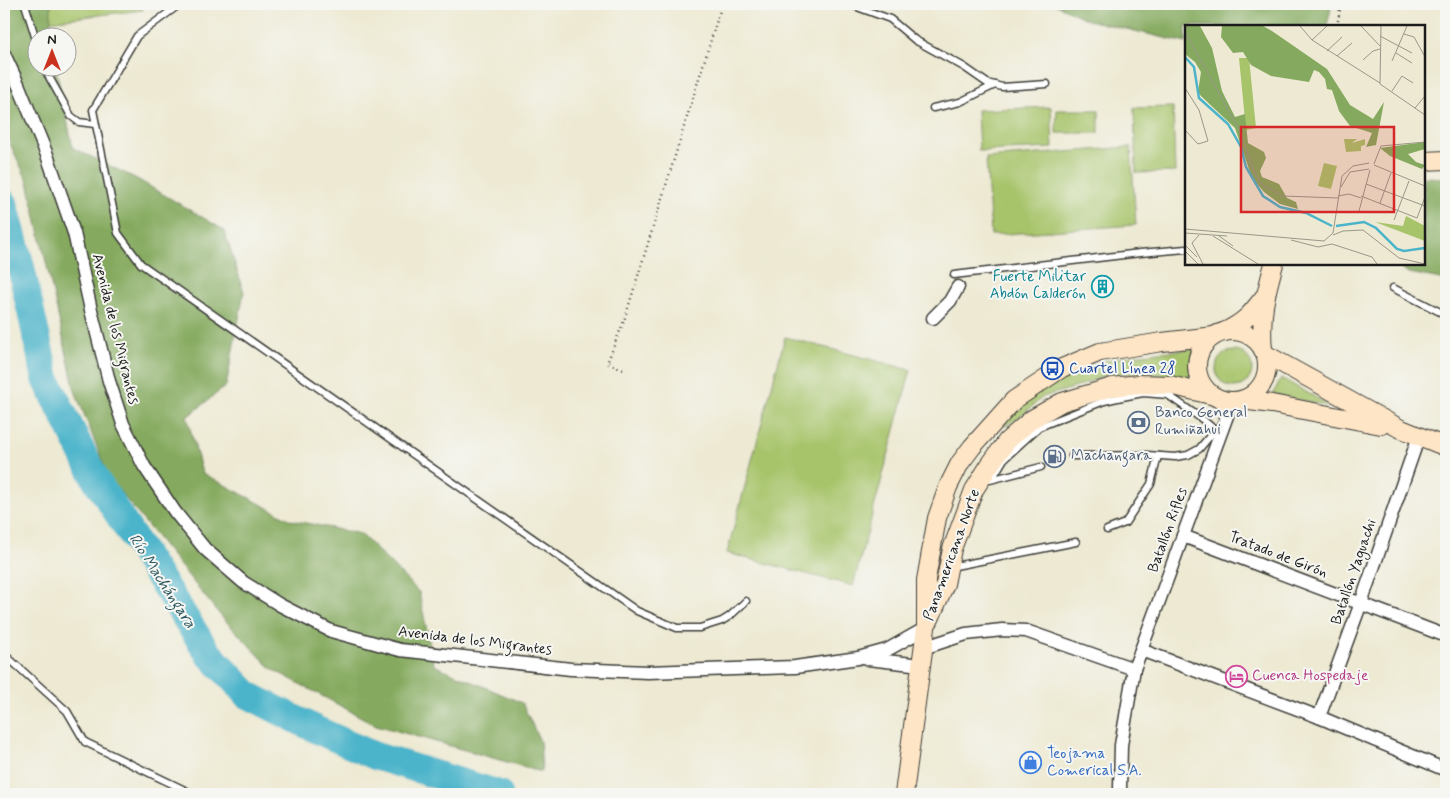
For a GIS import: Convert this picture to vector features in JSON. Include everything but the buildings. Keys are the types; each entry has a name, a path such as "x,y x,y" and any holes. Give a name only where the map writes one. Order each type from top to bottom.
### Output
{"main road":[{"path":"1425,161 1446,160"},
{"path":"1264,297 1250,315 1239,325 1219,334 1205,344 1199,354 1198,376 1203,386 1226,398 1250,396 1258,390 1264,380 1267,370 1262,321 1264,297 1274,265"},
{"name":"Panamericana Norte","path":"904,794 926,628 926,580 937,518 948,487 960,463 972,447 1014,400 1062,368 1100,352 1240,332 1255,340 1264,352 1399,428 1446,447"},
{"name":"Panamericana Norte","path":"926,628 945,584 952,549 974,490 986,481 989,466 1008,442 1032,419 1062,402 1112,387 1139,384 1170,384 1226,398 1316,411 1399,428"}],"street":[{"name":"Avenida de los Migrantes","path":"4,54 48,155 74,233 109,381 123,424 144,466 175,512 205,549 243,582 280,605 330,631 400,650 571,669 648,672 795,667 858,658"},
{"path":"933,318 950,301 956,281"},
{"name":"Batallón Rifles","path":"1120,789 1121,745 1134,669 1183,536 1218,431 1227,416 1226,398"},
{"name":"Batallón Yaguachi","path":"1318,717 1361,603 1419,436"},
{"name":"Tratado de Girón","path":"1183,536 1446,636"},
{"path":"858,658 887,650 926,628"},
{"path":"858,658 922,656 966,634 1002,630 1026,632 1134,669"},
{"path":"1141,650 1318,717 1446,770"}],"lane":[{"path":"25,4 32,28"},
{"path":"180,4 136,36 93,110 118,234 141,264 637,611 677,628 700,628 722,621 746,601"},
{"path":"849,4 890,19 915,40 964,67 987,83 1002,87 1047,84"},
{"path":"50,78 71,116 79,122 95,124"},
{"path":"932,108 960,102 995,85"},
{"path":"956,281 1140,253 1185,249"},
{"path":"1393,288 1446,315"},
{"path":"986,481 1004,459 1039,427 1104,401 1122,397 1144,393 1168,395 1218,431 1199,449 1175,457 1147,454 1072,456"},
{"path":"1107,530 1124,523 1141,500 1151,484 1158,456"},
{"path":"986,481 1041,467"},
{"path":"949,567 1076,542"},
{"path":"4,654 67,711 84,742 193,794"}],"path":[{"path":"623,369 607,364 624,321 722,4"},
{"path":"1337,25 1341,4"}],"green space":[{"path":"4,4 51,4 50,28 28,28 28,78 58,78 73,148 137,179 224,230 244,292 226,386 187,417 202,473 291,520 361,534 419,592 434,665 522,703 540,741 542,772 376,725 272,669 220,615 109,478 75,391 28,182 4,131"},
{"path":"45,4 142,4 143,10 47,21"},
{"path":"1055,4 1332,4 1327,25 1185,25 1185,43 1088,20"},
{"path":"1051,107 1053,148 979,151 977,110"},
{"path":"1173,107 1175,172 1136,173 1134,108"},
{"path":"1057,110 1099,110 1099,133 1056,133"},
{"path":"1131,147 1136,225 991,235 986,158"},
{"path":"1425,177 1446,178 1446,280 1409,273 1395,265 1425,265"},
{"path":"785,337 911,370 853,586 727,553"},
{"path":"1194,349 1191,378 1141,374 1109,374 1043,397 1016,420 1005,426 1005,418 1031,398 1074,372 1121,357"},
{"path":"1234,351 1241,352 1247,356 1251,362 1251,376 1247,382 1241,386 1234,387 1227,386 1221,382 1217,376 1216,369 1217,362 1221,356 1227,352"},
{"path":"1281,378 1333,407 1273,394"}],"waterway":[{"name":"Río Machángara","path":"4,203 20,263 46,379 96,480 208,653 248,695 317,730 375,756 499,794"}],"place":[{"name":"Fuerte Militar Abdón Calderón","path":"1102,286"},
{"name":"Cuartel Línea 28","path":"1053,369"},
{"name":"Banco General Rumiñahui","path":"1139,422"},
{"name":"Machangara","path":"1055,456"},
{"name":"Cuenca Hospedaje","path":"1236,676"},
{"name":"Teojama Comerical S.A.","path":"1031,763"}]}
